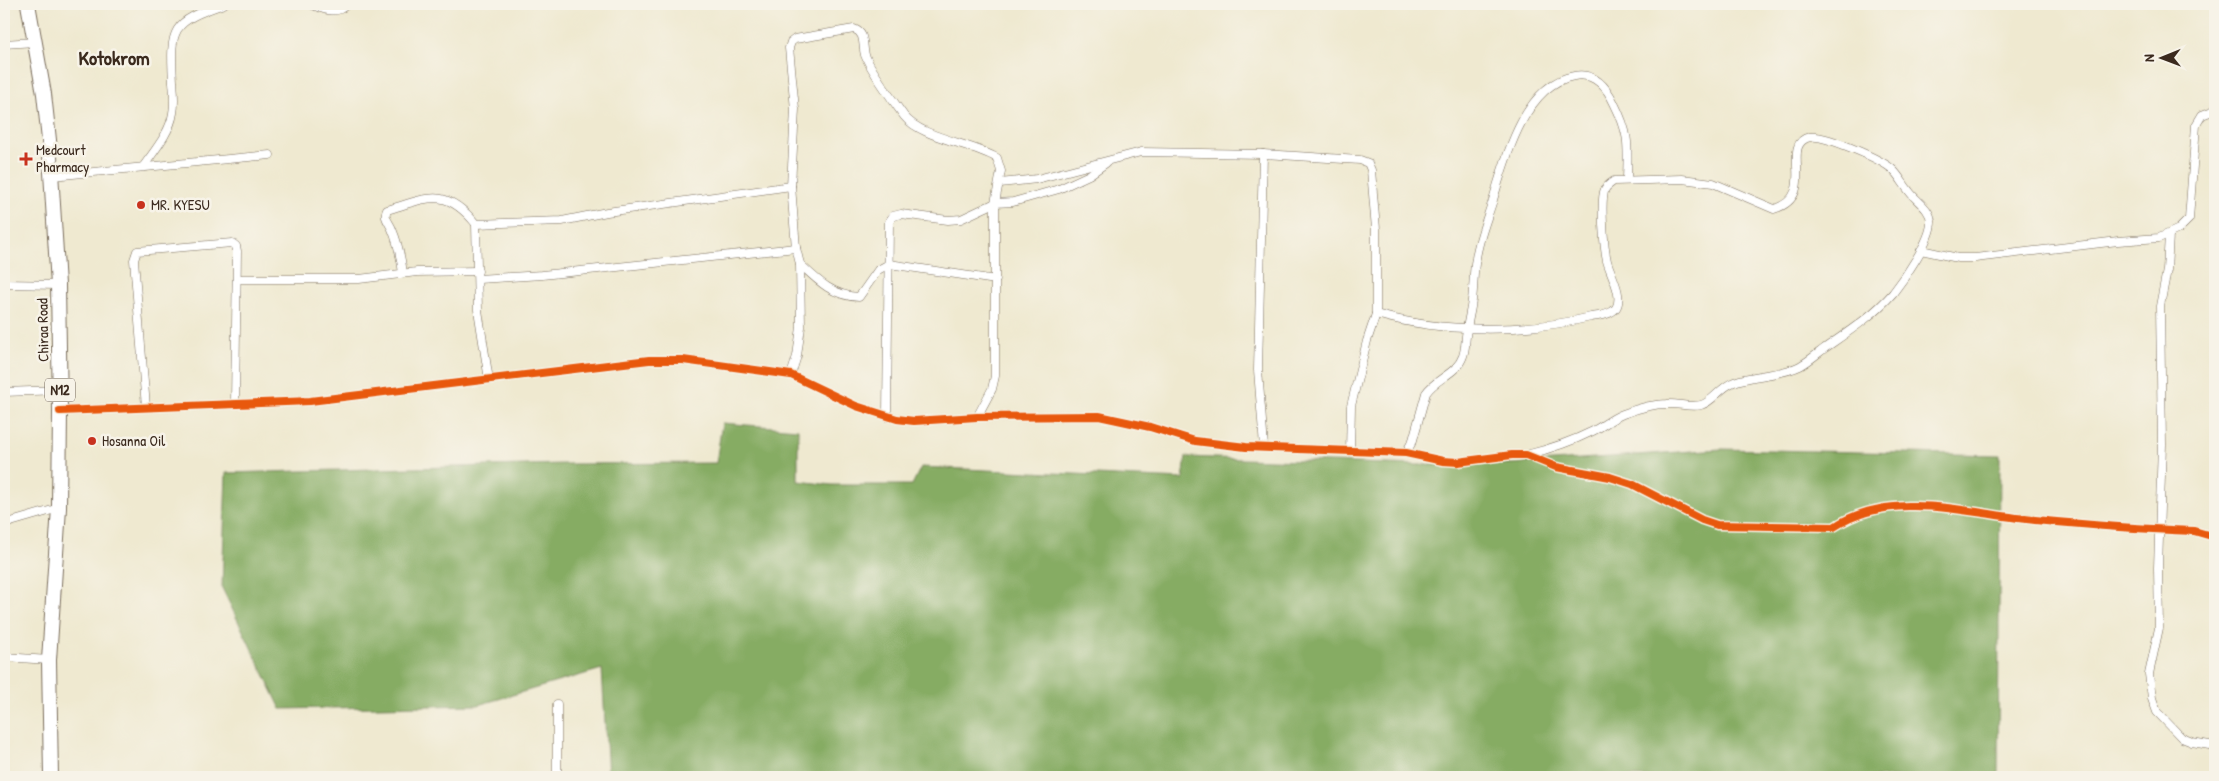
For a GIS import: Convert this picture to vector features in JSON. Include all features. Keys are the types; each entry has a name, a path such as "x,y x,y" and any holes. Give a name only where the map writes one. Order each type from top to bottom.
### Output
{"highway":[{"name":"Chiraa Road","path":"28,4 44,94 52,176 58,285 60,411 58,508 49,660 51,777"}],"street":[{"path":"143,167 168,129 173,113 171,45 175,33 196,13 224,4"},
{"path":"310,4 329,12 344,7 347,4"},
{"path":"791,375 797,356 801,327 800,264 796,248 791,186 795,109 789,48 791,42 854,28 859,30 863,37 865,55 887,92 906,118 919,128 985,151 997,158 1001,171 995,203 995,376 992,389 976,417"},
{"path":"4,44 35,42"},
{"path":"1406,453 1413,440 1426,393 1430,386 1454,370 1463,355 1476,258 1506,156 1526,116 1544,90 1559,80 1582,74 1598,81 1609,92 1628,136 1627,180"},
{"path":"1921,250 1958,258 1975,258 2159,238 2169,235 2188,219 2196,125 2202,115 2215,110"},
{"path":"1376,314 1414,323 1511,328 1581,320 1608,313 1615,309 1618,302 1604,241 1603,199 1606,188 1614,181 1682,179 1713,183 1774,209 1793,199 1798,183 1796,153 1803,140 1810,137 1819,137 1889,166 1901,178 1908,191 1929,212 1931,222 1921,250 1892,294 1856,327 1802,365 1787,371 1737,381 1723,387 1708,402 1700,405 1666,404 1621,414 1596,430 1563,446 1526,455"},
{"path":"1000,183 1037,179 1141,152 1263,154 1360,160 1368,163 1371,170 1376,229 1376,314 1367,341 1352,406 1350,452"},
{"path":"52,176 270,154"},
{"path":"1263,154 1258,370 1264,447"},
{"path":"887,417 889,222 893,216 900,214 948,220 962,218 995,203 1013,202 1059,189 1089,175 1112,159"},
{"path":"476,224 562,220 791,186"},
{"path":"403,274 400,255 386,217 387,210 432,197 449,200 468,214 476,224 478,310 489,380"},
{"path":"2169,235 2167,270 2160,306 2162,444 2158,528 2159,628 2149,674 2152,698 2157,712 2182,738 2192,742 2215,746"},
{"path":"146,407 135,253 137,251 232,243 236,246 237,252 235,404"},
{"path":"237,280 359,279 403,274 542,275 796,248"},
{"path":"800,264 826,288 851,297 859,297 878,270 889,264 996,280"},
{"path":"4,284 58,285"},
{"path":"60,411 310,402 649,360 683,360 791,375 856,406 887,417 914,420 976,417 1099,416 1150,427 1195,441 1350,452 1406,453 1443,461 1458,462 1512,454 1526,455 1556,467 1610,476 1632,484 1702,520 1717,525 1834,527 1862,512 1909,506 1948,508 2034,520 2194,531 2215,538"},
{"path":"4,392 60,390"},
{"path":"4,524 58,508"},
{"path":"4,657 49,660"},
{"path":"557,704 557,777"}],"green space":[{"path":"722,423 798,429 798,481 832,485 912,485 921,467 1183,479 1186,457 1416,465 1510,464 1721,449 2000,455 1998,777 608,777 602,669 478,705 281,709 222,588 226,473 563,464 716,463"}],"cycle path":[{"path":"60,411 310,401 649,360 683,360 791,375 856,406 897,419 914,421 977,417 1099,416 1150,427 1195,441 1246,447 1406,453 1443,461 1458,462 1526,455 1556,467 1610,477 1632,484 1702,520 1717,525 1834,527 1857,515 1881,509 1906,506 1958,509 2035,520 2114,527 2194,531 2215,537"}],"place":[{"name":"Medcourt Pharmacy","path":"26,159"},
{"name":"MR. KYESU","path":"141,205"},
{"name":"Hosanna Oil","path":"92,441"}],"district":[{"name":"Kotokrom","path":"114,58"}]}
